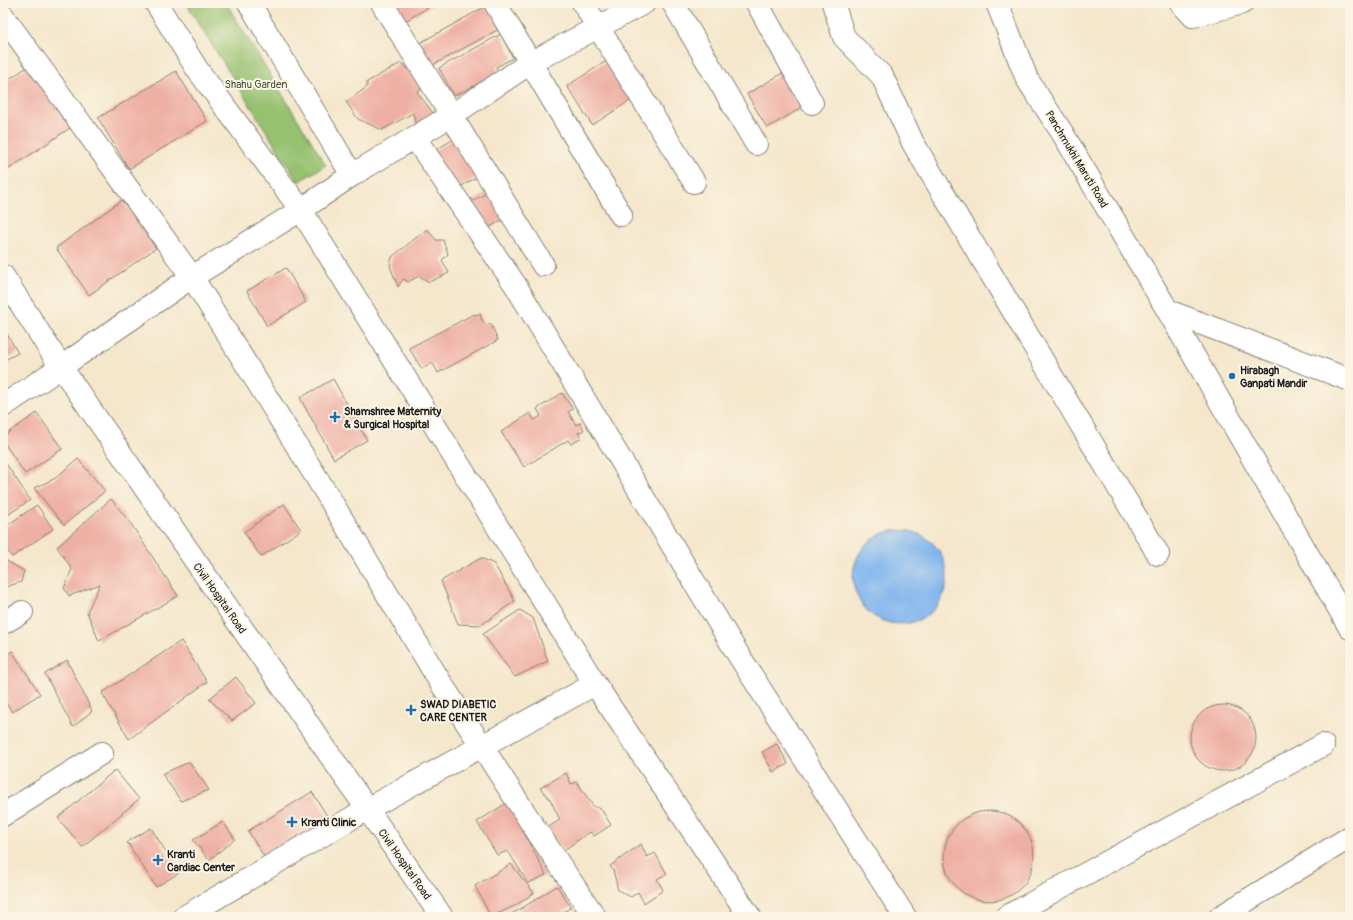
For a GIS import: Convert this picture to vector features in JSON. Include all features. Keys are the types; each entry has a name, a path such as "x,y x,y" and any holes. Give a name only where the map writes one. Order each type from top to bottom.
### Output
{"street":[{"path":"156,3 197,69 301,210 595,684 750,917"},
{"path":"249,3 352,175"},
{"path":"382,3 543,265"},
{"path":"496,3 621,215"},
{"path":"583,3 694,182"},
{"path":"3,406 192,277 301,210 352,175 452,115 530,63 644,3"},
{"path":"673,3 756,144"},
{"path":"757,3 812,103"},
{"path":"833,3 844,37 882,76 913,143 1158,554"},
{"name":"Panchmukhi Maruti Road","path":"997,3 1027,79 1063,134 1168,311 1350,628"},
{"path":"1181,3 1193,16 1242,3"},
{"path":"7,28 192,277 328,496 435,673 532,824 595,917"},
{"path":"415,138 516,286 736,651 905,917"},
{"name":"Civil Hospital Road","path":"3,276 61,367 442,917"},
{"path":"1168,311 1350,380"},
{"path":"3,623 22,612"},
{"path":"184,917 366,809 595,684"},
{"path":"1006,917 1323,745"},
{"path":"3,815 102,753"},
{"path":"1220,917 1350,837"}],"green space":[{"name":"Shahu Garden","path":"186,3 226,3 326,165 298,182"}],"water":[{"path":"900,530 918,533 933,544 944,559 947,577 944,595 933,610 918,621 900,624 882,621 867,610 856,595 853,577 856,559 867,544 882,533"}],"building":[{"path":"388,3 436,3 400,24"},
{"path":"488,5 501,28 431,66 418,44"},
{"path":"501,34 513,58 496,67 500,75 485,83 481,82 454,96 439,68"},
{"path":"608,60 633,99 592,125 567,86"},
{"path":"401,63 413,73 422,88 417,92 433,113 416,126 413,113 382,130 358,119 346,102 367,87 367,82"},
{"path":"32,64 73,126 6,171 3,166 3,83"},
{"path":"788,70 808,104 767,128 747,94"},
{"path":"176,71 207,121 129,169 98,118"},
{"path":"459,136 482,174 455,190 432,152"},
{"path":"488,192 504,219 487,229 471,202"},
{"path":"122,200 156,248 89,295 56,248"},
{"path":"427,229 436,240 443,240 448,254 442,260 449,273 429,282 419,276 408,282 403,279 398,287 390,266 392,257"},
{"path":"286,268 306,302 267,326 247,291"},
{"path":"480,314 483,323 491,324 498,340 438,373 433,363 422,369 409,348 472,315"},
{"path":"3,327 18,353 3,361"},
{"path":"333,379 367,440 334,459 300,398"},
{"path":"562,393 573,409 568,412 576,425 580,423 584,430 578,433 581,438 571,444 568,440 524,467 501,432 530,413 534,420 541,416 537,409"},
{"path":"37,413 62,449 25,474 3,441 3,436"},
{"path":"3,459 30,500 3,518"},
{"path":"78,459 105,491 64,525 34,488 54,479"},
{"path":"111,499 129,521 178,596 99,641 87,612 100,584 69,596 64,588 72,569 57,547"},
{"path":"284,504 301,530 261,557 244,532"},
{"path":"37,505 53,529 12,557 3,544 3,528"},
{"path":"481,558 494,564 515,601 481,625 458,624 441,581"},
{"path":"3,559 24,571 21,582 3,588"},
{"path":"520,610 533,618 548,661 515,677 483,634"},
{"path":"181,641 207,682 129,739 102,693"},
{"path":"12,651 40,694 12,712 3,698 3,657"},
{"path":"67,660 92,711 73,727 45,674"},
{"path":"236,677 256,703 232,721 209,699"},
{"path":"1223,705 1236,708 1246,715 1253,725 1256,738 1253,751 1246,761 1236,768 1223,771 1210,768 1200,761 1193,751 1190,738 1193,725 1200,715 1210,708"},
{"path":"777,744 788,764 773,772 762,752"},
{"path":"189,762 209,790 181,801 162,774"},
{"path":"115,770 139,799 82,847 58,818"},
{"path":"566,773 571,784 577,782 593,806 601,809 611,825 594,836 590,832 564,850 545,829 560,820 550,799 540,788"},
{"path":"312,792 332,824 268,863 248,831"},
{"path":"508,802 546,875 528,883 508,851 497,855 477,822"},
{"path":"989,811 1006,814 1021,824 1031,839 1034,856 1031,873 1021,888 1006,898 989,901 972,898 957,888 947,873 944,856 947,839 957,824 972,814"},
{"path":"223,822 235,839 209,860 193,840"},
{"path":"151,828 179,873 156,887 127,842"},
{"path":"641,844 647,857 655,853 667,874 657,879 663,890 644,903 638,892 631,897 618,890 613,870 610,866"},
{"path":"511,864 534,893 516,905 491,917 475,886"},
{"path":"557,886 571,907 556,917 505,917 519,910"},
{"path":"578,910 583,917 567,917"}],"place":[{"name":"Hirabagh Ganpati Mandir","path":"1232,376"},
{"name":"Shamshree Maternity & Surgical Hospital","path":"335,417"},
{"name":"SWAD DIABETIC CARE CENTER","path":"411,710"},
{"name":"Kranti Clinic","path":"292,822"},
{"name":"Kranti Cardiac Center","path":"158,860"}]}
